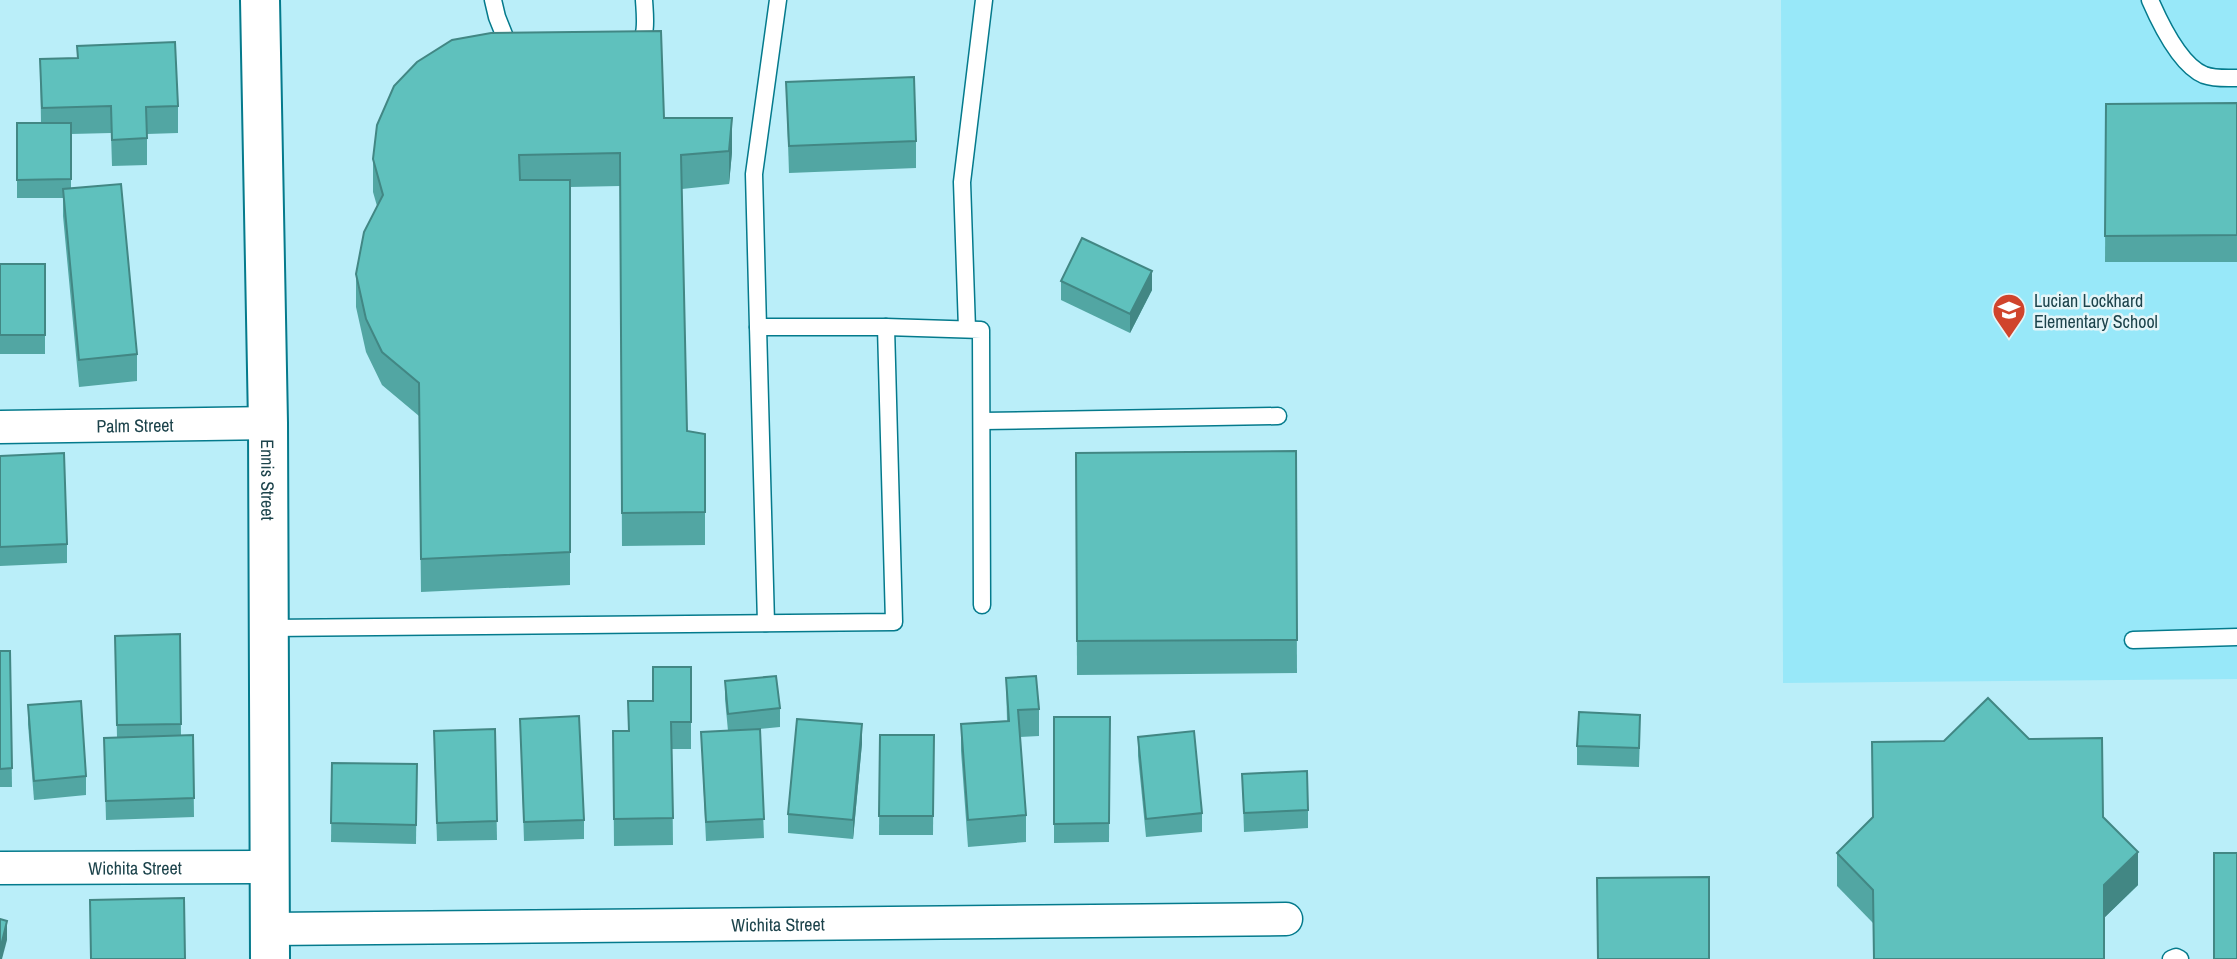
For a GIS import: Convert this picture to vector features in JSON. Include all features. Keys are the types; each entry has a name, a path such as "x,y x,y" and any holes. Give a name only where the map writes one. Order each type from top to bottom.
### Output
{"street":[{"name":"Ennis Street","path":"260,0 268,423 270,944"},
{"name":"Palm Street","path":"0,427 268,423"},
{"name":"Wichita Street","path":"0,868 271,867"},
{"name":"Wichita Street","path":"270,944 1286,919"}],"lane":[{"path":"493,0 496,17 509,47 526,57"},
{"path":"625,61 640,46 645,27 644,0"},
{"path":"766,623 754,174 778,0"},
{"path":"967,329 962,182 984,0"},
{"path":"2150,0 2171,41 2188,63 2201,74 2214,78 2237,78"},
{"path":"758,327 981,330 982,605"},
{"path":"270,628 894,622 886,327"},
{"path":"982,421 1278,416"},
{"path":"2133,640 2237,637"},
{"path":"2171,959 2180,959"}],"shaded area":[{"name":"Lucian Lockhard Elementary School","path":"1781,0 2237,0 2237,679 1783,683"}],"building":[{"path":"661,31 664,118 732,118 729,151 681,155 687,431 705,434 705,512 622,513 620,153 519,155 520,180 570,180 570,552 421,559 419,383 382,352 366,319 356,274 364,232 383,195 373,159 377,125 394,86 417,62 452,40 491,33"},
{"path":"175,42 178,106 146,107 147,138 112,140 111,106 42,108 40,59 78,58 77,46"},
{"path":"914,77 916,141 789,146 786,82"},
{"path":"2237,103 2237,235 2105,236 2106,104"},
{"path":"17,123 71,123 71,179 17,180"},
{"path":"121,184 137,354 79,360 63,189"},
{"path":"1082,238 1152,271 1130,314 1061,281"},
{"path":"0,264 45,264 45,335 0,335"},
{"path":"1296,451 1297,640 1077,641 1076,453"},
{"path":"64,453 67,544 0,547 0,456"},
{"path":"180,634 181,724 117,725 115,636"},
{"path":"0,651 10,651 12,768 0,769"},
{"path":"653,667 691,667 691,722 671,722 673,818 614,819 613,731 629,731 628,701 653,701"},
{"path":"776,676 780,708 728,714 725,681"},
{"path":"1036,676 1039,709 1018,710 1026,815 968,820 961,724 1009,721 1006,678"},
{"path":"1988,698 2029,739 2102,738 2103,817 2138,852 2104,885 2104,959 1874,959 1873,890 1837,853 1873,817 1872,742 1944,741"},
{"path":"81,701 86,776 34,781 28,705"},
{"path":"1579,712 1640,715 1639,748 1577,746"},
{"path":"579,716 584,820 524,822 520,719"},
{"path":"1054,717 1110,717 1109,823 1054,824"},
{"path":"797,719 862,724 853,820 788,814"},
{"path":"495,729 497,821 437,823 434,731"},
{"path":"760,729 764,819 706,822 701,732"},
{"path":"1194,731 1202,813 1146,819 1138,737"},
{"path":"193,735 194,798 106,801 104,738"},
{"path":"880,735 934,735 933,816 879,816"},
{"path":"332,763 417,764 416,825 331,823"},
{"path":"1307,771 1308,810 1244,813 1242,774"},
{"path":"2214,853 2237,853 2237,959 2214,959"},
{"path":"1709,877 1709,959 1598,959 1597,878"},
{"path":"184,898 185,959 91,959 90,900"},
{"path":"0,919 7,921 0,950"}],"place":[{"name":"Lucian Lockhard Elementary School","path":"2009,340"}]}
